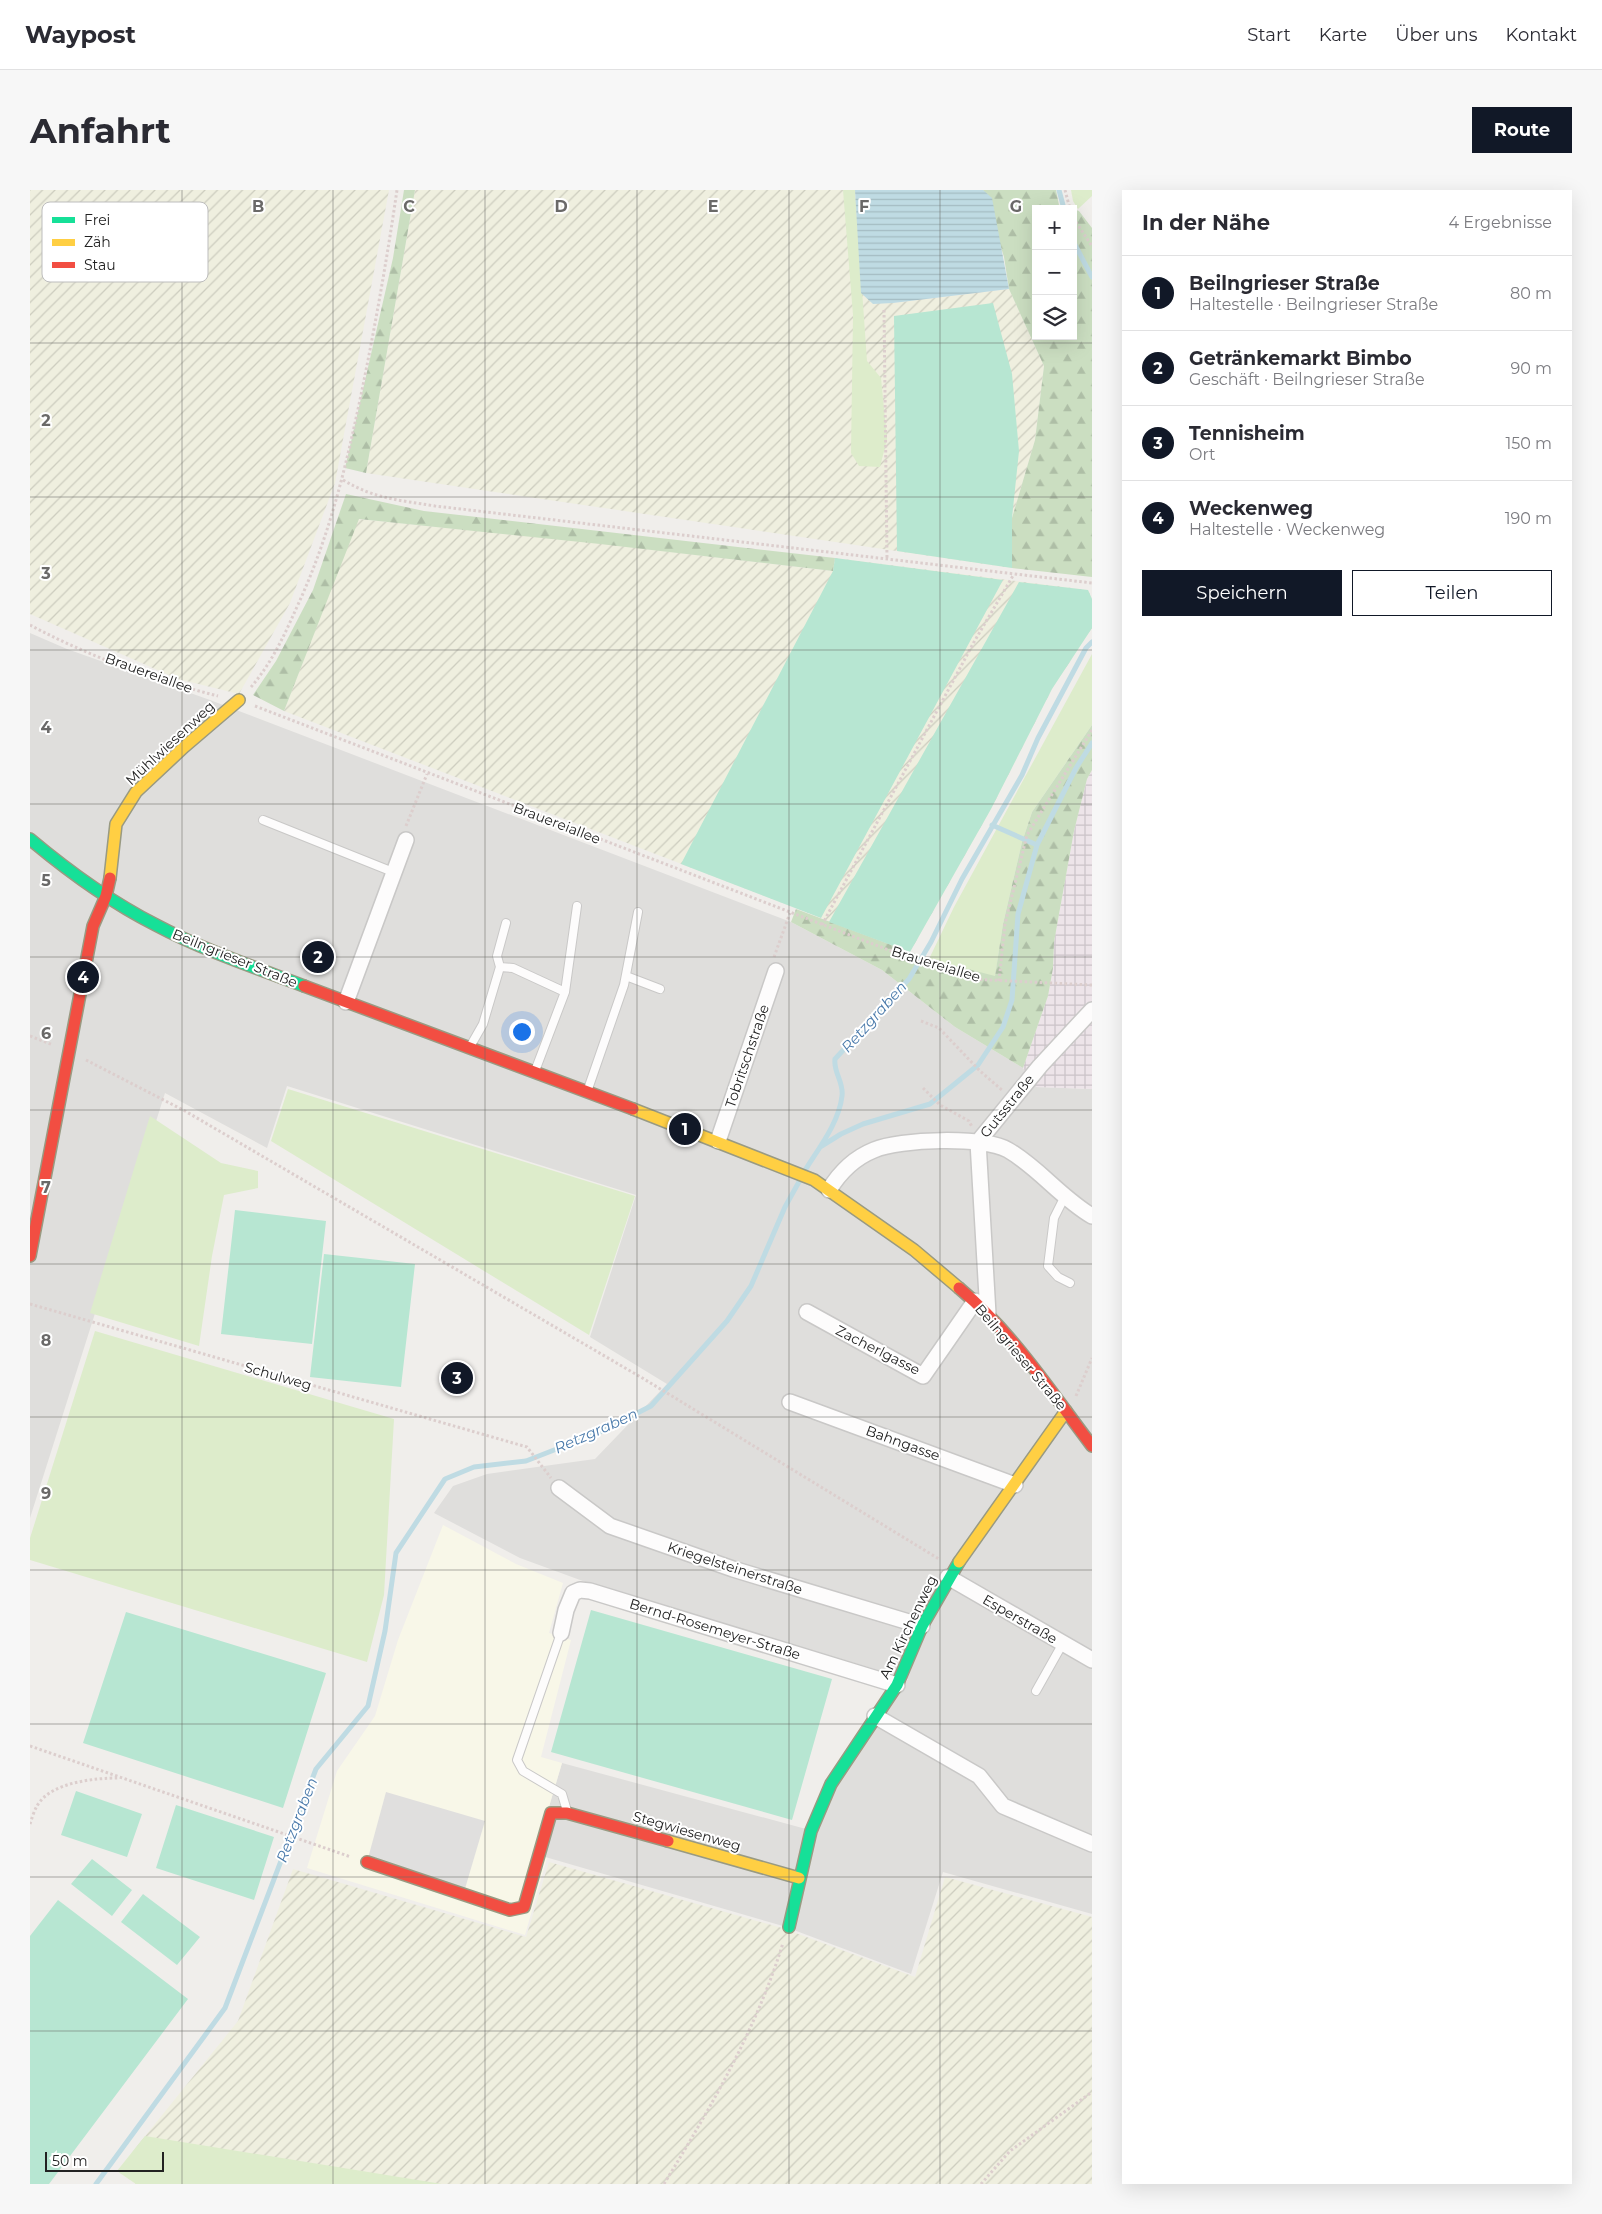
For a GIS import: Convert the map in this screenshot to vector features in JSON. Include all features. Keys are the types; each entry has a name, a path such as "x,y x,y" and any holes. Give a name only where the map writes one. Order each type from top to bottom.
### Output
{"street":[{"name":"Mühlwiesenweg","path":"30,1256 33,1226 93,926 106,896 112,867 116,824 136,792 184,747 239,700"},
{"name":"Beilngrieser Straße","path":"30,839 62,866 106,896 155,925 217,954 535,1071 788,1168 814,1180 914,1250 975,1301 988,1314 1092,1446"},
{"path":"346,1002 406,840"},
{"name":"Tobritschstraße","path":"718,1142 776,972"},
{"name":"Gutsstraße","path":"988,1314 978,1142 1013,1098 1092,1010"},
{"path":"829,1190 837,1176 850,1164 874,1150 906,1143 978,1142 1006,1149 1028,1162 1065,1196 1092,1216"},
{"name":"Zacherlgasse","path":"806,1312 923,1376 975,1301"},
{"name":"Bahngasse","path":"790,1402 1015,1485"},
{"name":"Am Kirchenweg","path":"789,1927 811,1831 831,1784 897,1685 922,1626 951,1573 1066,1411"},
{"name":"Kriegelsteinerstraße","path":"559,1488 610,1526 732,1569 922,1626"},
{"name":"Esperstraße","path":"951,1573 1092,1660"},
{"name":"Bernd-Rosemeyer-Straße","path":"561,1634 573,1593 580,1590 897,1685"},
{"path":"875,1716 979,1776 1003,1806 1092,1844"},
{"path":"367,1862 510,1910 524,1906 551,1813 567,1813"},
{"name":"Stegwiesenweg","path":"567,1813 799,1878"}],"lane":[{"path":"263,820 393,872"},
{"path":"535,1071 565,992 577,906"},
{"path":"587,1091 626,976 638,912"},
{"path":"470,1047 483,1024 500,966 497,956 506,923"},
{"path":"500,966 513,968 565,992"},
{"path":"626,976 660,989"},
{"path":"1065,1196 1054,1218 1048,1266 1070,1284"},
{"path":"561,1634 517,1760 523,1771 562,1794 567,1813"},
{"path":"1036,1691 1063,1643"}],"path":[{"path":"239,700 260,676 281,642 315,568 343,480 380,302 398,190"},
{"path":"1065,190 1069,205"},
{"path":"1077,224 1092,246"},
{"path":"884,310 887,559"},
{"path":"343,480 363,492 382,498 1092,583"},
{"path":"822,925 974,642 1014,574"},
{"name":"Brauereiallee","path":"30,625 53,637 178,686 239,700 427,774 912,959 972,979 1092,985"},
{"path":"999,981 1005,924 1027,836 1092,730"},
{"path":"406,840 404,830 427,774"},
{"path":"776,972 774,957 790,913"},
{"path":"921,1020 939,1028 980,1071 1013,1098"},
{"path":"30,1036 69,1052 185,1111 644,1379 951,1573"},
{"path":"923,1088 940,1105 969,1121 978,1142"},
{"name":"Schulweg","path":"30,1304 527,1446 545,1469"},
{"path":"1066,1411 1076,1395 1092,1358"},
{"path":"30,1746 367,1862"},
{"path":"30,1824 37,1804 62,1787 79,1781 123,1779"},
{"path":"664,2184 703,2120 739,2053 772,1978 789,1927"},
{"path":"981,2184 1010,2151 1092,2092"}],"shaded area":[{"path":"30,633 67,649 210,700 791,922 882,970 955,1027 1023,1068 1036,1087 1092,1089 1092,1914 943,1872 911,1974 783,1926 535,1854 562,1763 817,1832 839,1782 908,1679 591,1584 520,1558 434,1513 453,1486 487,1474 595,1459 667,1384 590,1337 636,1195 287,1086 267,1148 165,1093 30,1518"},
{"path":"1092,770 1092,1089 1036,1087 1023,1068 1048,996 1053,968 1054,942 1074,831 1087,779"},
{"path":"443,1525 516,1564 563,1583 549,1633 571,1640 541,1757 562,1763 535,1854 547,1858 525,1935 307,1868 337,1771 375,1716 398,1640"},
{"path":"386,1792 485,1821 464,1892 367,1862"}],"green space":[{"path":"30,190 389,190 335,483 290,603 239,694 178,679 30,614"},
{"path":"404,190 415,190 366,473 345,468 393,258"},
{"path":"415,190 855,190 856,223 893,303 1009,289 1044,366 1035,440 1012,518 1012,568 366,473"},
{"path":"843,190 855,190 867,361 881,378 887,439 880,467 859,466 851,453 853,315"},
{"path":"983,190 1056,190 1059,205 1032,205 1032,340 1009,289 1004,257"},
{"path":"1071,190 1092,190 1092,196 1078,209 1073,201"},
{"path":"1077,210 1092,228 1092,577 1012,568 1012,518 1035,440 1044,366 1032,340 1077,340"},
{"path":"993,303 1012,374 1019,451 1012,518 1012,568 897,551 894,316"},
{"path":"346,494 424,511 835,558 833,571 359,519 284,711 253,695 276,661 313,590"},
{"path":"358,519 589,542 832,571 835,558 1088,590 1092,599 1092,628 1052,689 991,809 910,952 284,711"},
{"path":"835,558 1003,580 821,918 681,864 833,571"},
{"path":"1019,582 1088,590 1092,599 1092,628 1052,689 991,809 910,952 829,922"},
{"path":"1092,654 1092,725 1032,812 1022,842 1003,924 995,977 929,959 954,907"},
{"path":"1092,725 1092,770 1087,779 1074,831 1054,942 1053,968 1048,996 1023,1068 955,1027 882,970 791,922 796,909 929,959 995,976 1003,924 1022,842 1032,812"},
{"path":"288,1089 635,1196 589,1335 271,1141"},
{"path":"150,1116 221,1163 258,1171 258,1188 224,1195 212,1256 199,1346 90,1313"},
{"path":"235,1210 326,1221 312,1344 221,1334"},
{"path":"324,1254 415,1264 401,1387 310,1377"},
{"path":"95,1331 394,1419 384,1595 367,1662 30,1560 30,1538"},
{"path":"591,1610 832,1679 792,1820 551,1752"},
{"path":"126,1612 326,1673 283,1808 83,1743"},
{"path":"76,1791 142,1814 127,1857 61,1835"},
{"path":"176,1805 274,1837 254,1900 156,1868"},
{"path":"92,1859 132,1890 112,1916 71,1884"},
{"path":"549,1862 782,1928 915,1977 945,1877 1092,1917 1092,2184 136,2184 117,2171 238,2021 293,1869 526,1937"},
{"path":"143,1894 200,1937 177,1965 121,1922"},
{"path":"58,1900 188,1999 49,2184 30,2184 30,1936"},
{"path":"145,2136 442,2184 136,2184 117,2171"}],"water":[{"path":"855,190 983,190 992,198 1009,289 873,304 861,293"}],"waterway":[{"path":"1059,190 1063,205"},
{"path":"1077,249 1092,277"},
{"name":"Retzgraben","path":"804,1172 827,1136 840,1106 842,1091 835,1059 909,979 931,942 962,879 1022,775 1038,738 1086,648 1092,642"},
{"path":"820,1147 841,1134 863,1124 930,1104 978,1065 1003,1027 1012,1000 1018,914 1037,845 1076,768 1092,743"},
{"path":"992,825 1037,845"},
{"name":"Retzgraben","path":"96,2184 225,2008 316,1769 368,1706 385,1631 396,1553 445,1479 474,1467 526,1461 600,1432 651,1406 727,1321 751,1286 785,1207 800,1180"}],"traffic: fast":[{"path":"30,839 90,885 139,916 210,950 304,986"},
{"path":"789,1927 811,1831 831,1784 897,1685 922,1626 959,1562"}],"traffic: slow":[{"path":"110,878 116,824 136,792 184,747 239,700"},
{"path":"633,1109 814,1180 914,1250 959,1288"},
{"path":"959,1562 1066,1411"},
{"path":"668,1841 799,1878"}],"traffic: jam":[{"path":"30,1256 93,926 106,896 110,878"},
{"path":"304,986 633,1109"},
{"path":"959,1288 1014,1343 1092,1446"},
{"path":"367,1862 510,1910 524,1907 551,1813 567,1813 668,1841"}],"place":[{"name":"Getränkemarkt Bimbo","path":"318,957"},
{"name":"Weckenweg","path":"83,977"},
{"name":"Beilngrieser Straße","path":"685,1129"},
{"name":"Tennisheim","path":"457,1378"}]}
